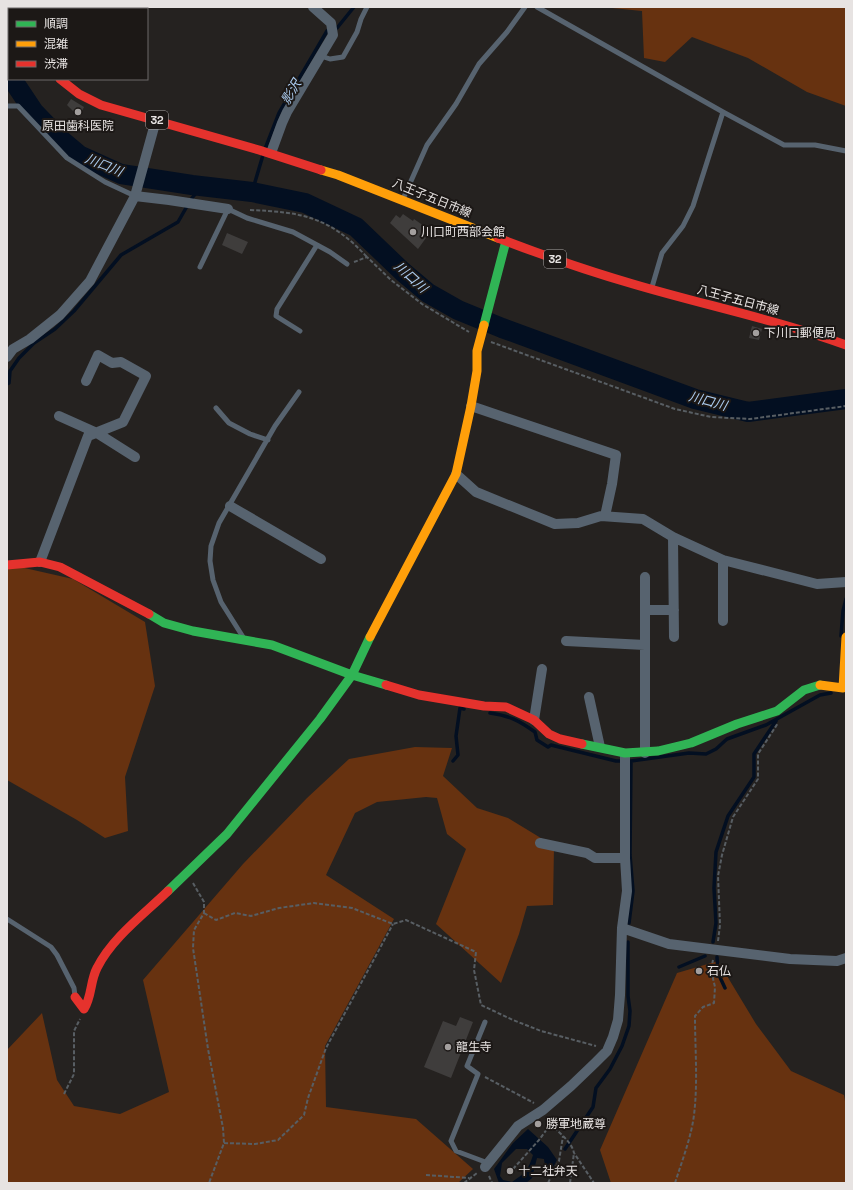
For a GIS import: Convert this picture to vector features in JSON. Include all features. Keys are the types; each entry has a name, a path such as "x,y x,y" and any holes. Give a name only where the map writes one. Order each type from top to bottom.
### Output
{"street":[{"path":"271,153 287,112 333,35 331,23 313,7"},
{"name":"八王子五日市線","path":"61,80 79,94 94,102 271,153 338,175 404,199 575,266 652,289 816,334 846,345"},
{"path":"7,357 13,349 30,339 60,315 90,280 136,193 156,120"},
{"path":"136,193 169,200 228,209"},
{"path":"75,997 84,1009 89,1001 90,988 97,967 108,948 227,834 320,719 352,675 370,637 456,474 477,371 477,351 506,240"},
{"path":"40,562 88,436 123,422 146,376 121,362 112,363 98,355 86,381"},
{"path":"471,406 616,455 612,484 605,516"},
{"path":"59,416 97,433 135,456"},
{"path":"456,474 476,492 555,524 578,523 601,516 643,519 672,536 723,560 817,584 846,582"},
{"path":"230,506 321,559"},
{"path":"672,536 674,637"},
{"path":"723,560 723,621"},
{"path":"7,565 40,562 60,567 164,623 193,631 272,645 352,675 419,695 484,706 506,707 534,720 550,734 560,739 626,754 658,751 691,743 737,724 778,711 804,690 818,685 844,690 846,637"},
{"path":"645,578 645,753"},
{"path":"645,610 674,610"},
{"path":"566,641 645,645"},
{"path":"534,720 542,669"},
{"path":"589,697 600,747"},
{"path":"487,1165 518,1126 540,1112 571,1086 607,1051 613,1037 618,1020 622,928 627,891 626,754"},
{"path":"540,843 587,853 595,858 626,858"},
{"path":"622,928 669,944 790,959 837,961 846,958"}],"lane":[{"path":"321,56 330,60 343,57 357,32 367,7"},
{"path":"404,199 427,145 456,104 479,64 508,32 525,7"},
{"path":"537,7 784,145 815,145 846,151"},
{"path":"7,106 18,106 67,158 105,182 136,193"},
{"path":"652,289 662,253 683,226 693,206 723,112"},
{"path":"200,267 228,209 247,218 293,232 347,264"},
{"path":"300,331 276,316 277,310 317,245"},
{"path":"245,640 221,602 213,580 210,561 212,546 219,523 275,426 299,392"},
{"path":"216,408 229,422 250,434 268,440"},
{"path":"7,919 51,947 57,955 74,988 75,997"},
{"path":"485,1022 467,1066 478,1074 451,1141 456,1151 487,1165"}],"path":[{"path":"228,209 280,211 306,216 324,222 357,246 377,268 422,304 480,338 675,409 711,417 750,419 846,406"},
{"path":"347,264 367,257"},
{"path":"675,1183 686,1150 694,1116 697,1071 695,1016 702,1007 714,1002 715,987 711,970 713,958 717,949 720,925 718,876 722,855 733,817 758,779 758,754 781,719"},
{"path":"186,874 204,902 204,913 194,930 193,948 223,1128 224,1143 209,1183"},
{"path":"204,913 216,920 235,913 252,916 279,908 314,903 352,908 393,924 406,920 476,952 474,970 481,1005 541,1031 591,1044"},
{"path":"224,1143 255,1144 278,1140 304,1115 308,1098 326,1048 393,924"},
{"path":"64,1094 74,1074 74,1031 84,1009"},
{"path":"493,1081 530,1101"},
{"path":"540,1112 573,1149 574,1153 594,1183"},
{"path":"513,1169 539,1140 550,1125"},
{"path":"548,1183 559,1161 563,1137"},
{"path":"570,1183 574,1153"},
{"path":"464,1183 487,1165"},
{"path":"426,1175 470,1178"}],"shaded area":[{"path":"602,7 846,7 846,106 807,92 748,58 692,37 665,62 644,58 642,11"},
{"path":"7,564 73,579 145,622 155,686 125,777 128,831 105,838 77,820 7,780"},
{"path":"415,747 452,748 443,776 477,808 508,818 554,846 553,905 527,906 519,934 501,983 436,924 466,849 447,834 437,798 426,797 377,802 355,813 326,875 394,919 325,1046 326,1107 416,1119 473,1169 458,1183 7,1183 7,1050 42,1013 57,1080 74,1106 120,1114 169,1092 143,980 243,864 307,798 349,759"},
{"path":"718,961 756,1024 791,1071 844,1095 846,1107 846,1183 611,1183 600,1150 677,973"}],"water":[{"path":"528,1129 548,1147 557,1160 547,1179 544,1159 537,1158 532,1178 526,1183 499,1183 494,1169 513,1143","holes":["516,1149 527,1149 533,1155 526,1171 512,1182 503,1180 500,1176 502,1163"]}],"building":[{"name":"原田歯科医院","path":"71,99 84,107 79,117 67,105"},
{"name":"川口町西部会館","path":"403,214 413,221 414,219 431,231 418,249 390,223 396,215 400,218"},
{"path":"227,233 248,242 242,254 222,245"},
{"name":"下川口郵便局","path":"752,326 762,329 759,340 749,338"},
{"name":"龍生寺","path":"460,1017 473,1022 451,1078 424,1067 443,1021 456,1026"}],"waterway":[{"name":"影沢","path":"265,149 279,113 327,31 337,28 354,7"},
{"name":"川口川","path":"13,80 34,112 60,139 79,155 121,174 192,185 252,192 305,203 356,227 403,272 428,293 458,310 502,328 695,399 748,412 846,399"},
{"name":"影沢","path":"252,192 263,155"},
{"path":"192,198 202,186"},
{"path":"7,384 9,383 10,371 19,358 34,343 55,329 74,311 121,255 178,222 186,208"},
{"path":"841,636 843,611 846,599"},
{"path":"490,713 509,717 524,724 535,732 537,740 548,747 551,745 616,761 631,761 689,753 706,754 716,749 727,739 766,725 820,695 831,693"},
{"path":"453,761 458,755 456,736 460,708 464,709"},
{"path":"713,942 716,923 714,888 716,852 728,816 754,777 754,754 776,721"},
{"path":"629,923 633,891 630,855 631,761"},
{"path":"565,1149 593,1107 596,1088 610,1069 622,1046 629,1026 628,942"},
{"path":"679,967 705,956"},
{"path":"717,957 718,973 725,988"}],"traffic: fast":[{"path":"484,325 506,241"},
{"path":"149,614 164,623 193,631 272,645 352,675 386,685"},
{"path":"168,891 227,834 320,719 352,675 370,637"},
{"path":"582,744 625,753 658,751 691,743 737,724 777,711 804,690 820,685"}],"traffic: slow":[{"path":"321,170 338,175 498,238"},
{"path":"370,637 456,474 471,406 477,371 477,351 484,325"},
{"path":"820,685 843,688 846,637"}],"traffic: jam":[{"path":"61,80 79,94 101,105 259,150 321,170"},
{"path":"498,238 531,251 616,279 794,328 846,345"},
{"path":"7,565 40,562 60,567 149,614"},
{"path":"386,685 419,695 484,706 506,707 534,720 549,734 560,739 582,744"},
{"path":"75,997 84,1009 87,1004 93,978 103,957 119,937 168,891"}],"place":[{"name":"原田歯科医院","path":"78,112"},
{"name":"川口町西部会館","path":"413,232"},
{"name":"下川口郵便局","path":"756,333"},
{"name":"石仏","path":"699,971"},
{"name":"龍生寺","path":"448,1047"},
{"name":"勝軍地蔵尊","path":"538,1124"},
{"name":"十二社弁天","path":"510,1171"}]}
